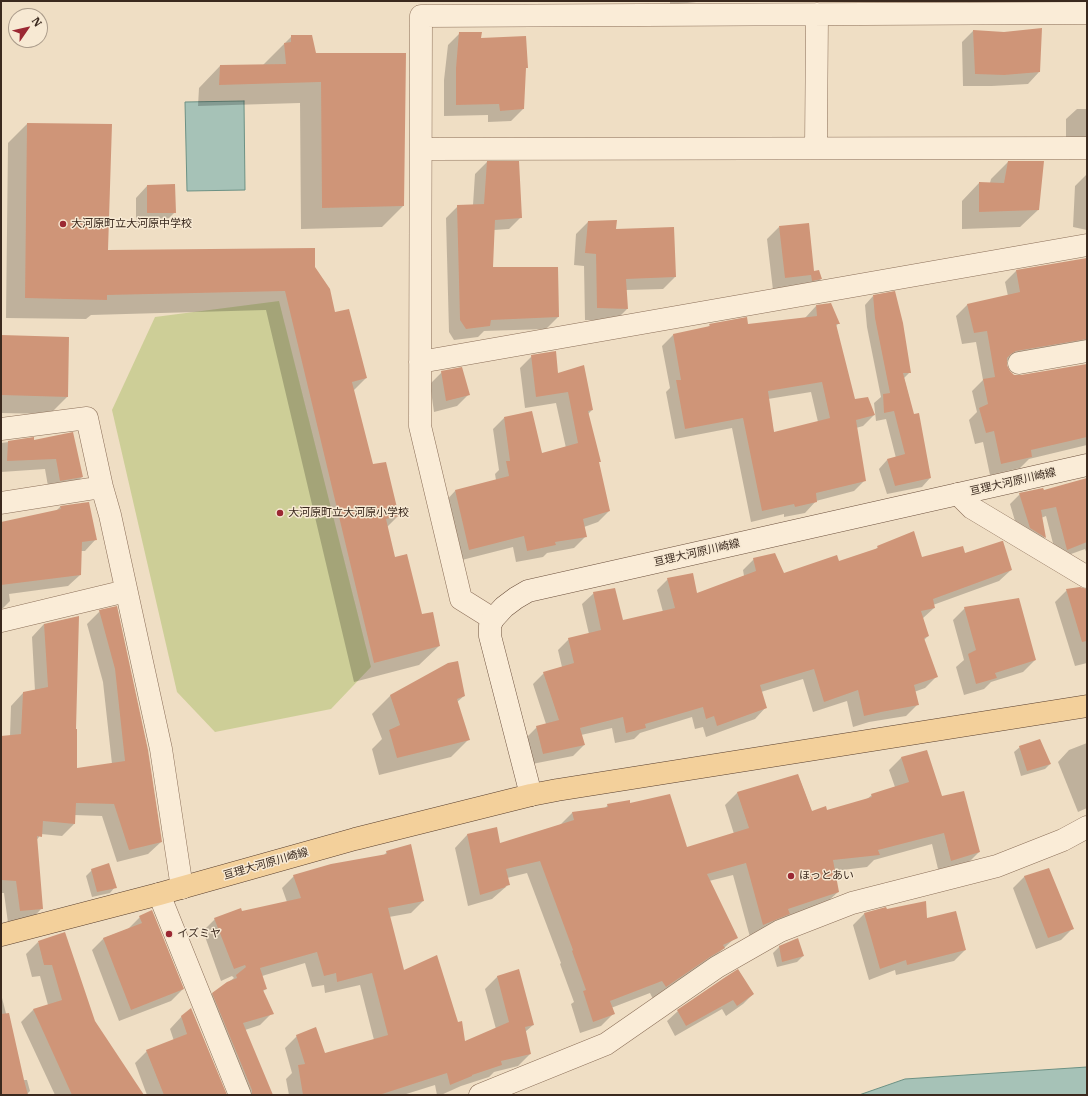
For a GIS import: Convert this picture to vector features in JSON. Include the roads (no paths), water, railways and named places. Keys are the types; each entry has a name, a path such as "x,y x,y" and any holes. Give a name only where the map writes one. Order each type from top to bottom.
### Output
{"main road":[{"name":"亘理大河原川崎線","path":"1,935 182,888 355,839 531,795 1087,706"}],"street":[{"path":"531,795 490,636 490,626 493,618 461,599 420,426 421,8 556,8 817,14 1087,14"},
{"path":"816,148 817,14"},
{"path":"421,149 1087,148"},
{"path":"420,362 1087,245"},
{"path":"1019,363 1087,351"},
{"path":"1,429 87,418 102,487 110,515 161,749 182,888"},
{"name":"亘理大河原川崎線","path":"493,618 516,598 528,592 1087,465"},
{"path":"1,503 102,487"},
{"path":"958,494 972,508 1087,576"},
{"path":"1,621 126,592"},
{"path":"480,1095 606,1044 717,966 780,931 852,903 997,866 1063,840 1087,827"},
{"path":"159,894 240,1095"}],"place":[{"name":"大河原町立大河原中学校","path":"63,224"},
{"name":"大河原町立大河原小学校","path":"280,513"},
{"name":"ほっとあい","path":"791,876"},
{"name":"イズミヤ","path":"169,934"}]}
